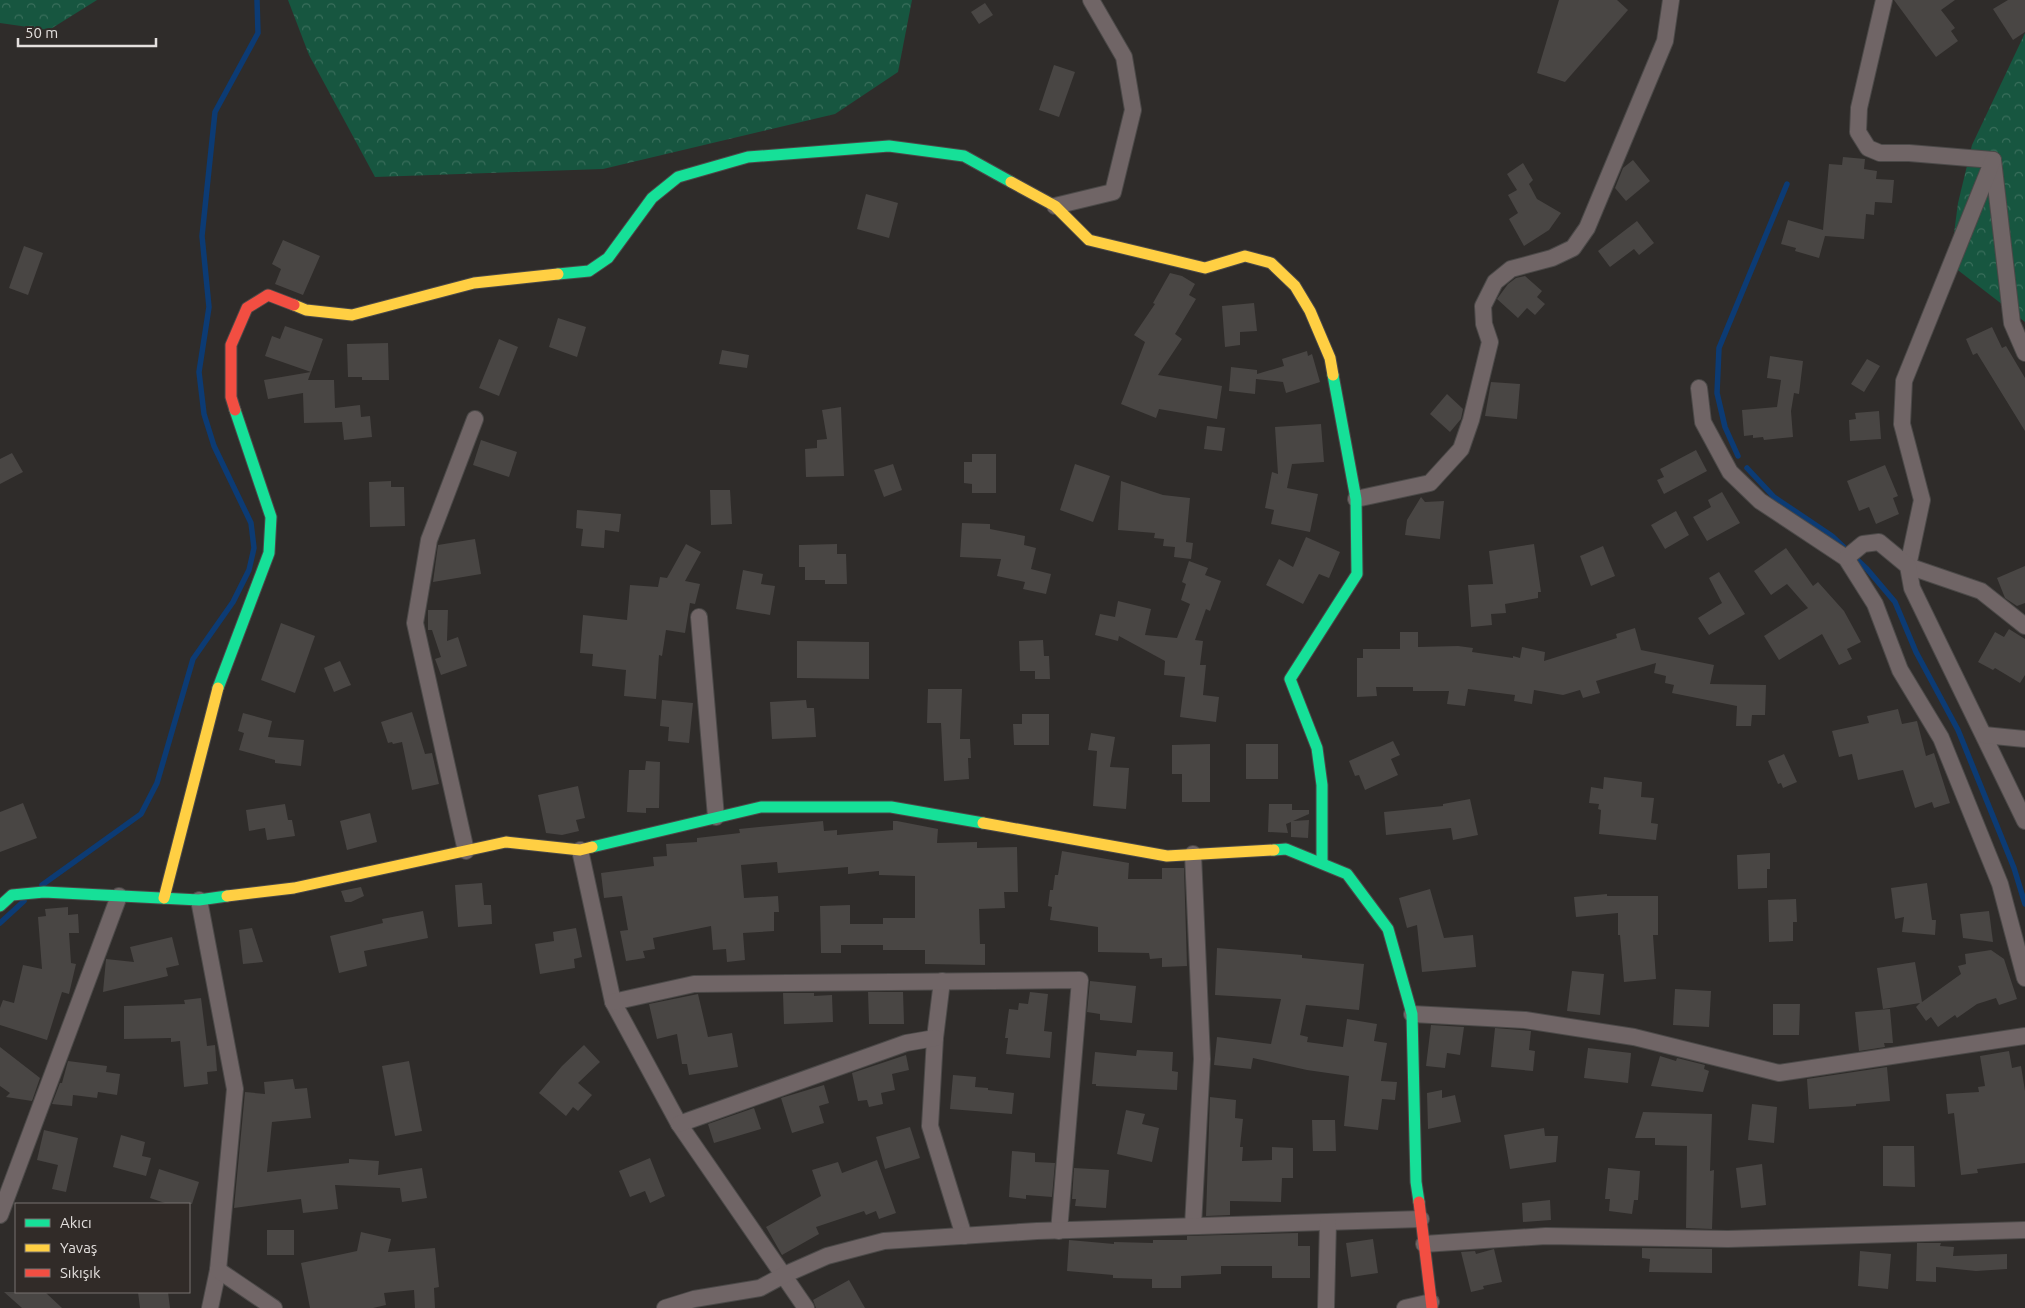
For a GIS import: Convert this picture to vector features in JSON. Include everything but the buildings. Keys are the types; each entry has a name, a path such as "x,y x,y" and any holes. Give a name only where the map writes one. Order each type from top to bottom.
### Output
{"street":[{"path":"1055,206 1114,192 1133,110 1124,57 1091,0"},
{"path":"1356,499 1430,483 1461,449 1471,420 1490,342 1484,324 1483,306 1495,282 1511,269 1552,258 1573,248 1587,228 1665,41 1671,0"},
{"path":"1884,0 1859,108 1858,132 1868,148 1880,153 1909,153 1994,160"},
{"path":"164,898 220,681 270,553 271,517 231,397 231,345 247,308 268,295 306,310 352,315 474,283 589,271 608,258 652,198 678,177 748,157 889,146 964,156 1055,206 1089,240 1205,268 1245,256 1271,264 1295,286 1310,310 1330,358 1356,499 1357,574 1290,679 1317,748 1322,785 1322,863"},
{"path":"1994,160 2012,323 2025,353"},
{"path":"1994,160 1904,381 1902,424 1922,500 1908,566 1912,588 2025,821"},
{"path":"1699,388 1703,422 1730,472 1760,501 1851,554 1875,604 1900,670 1941,738 2000,884 2025,978"},
{"path":"466,851 415,623 429,540 475,419"},
{"path":"1851,554 1863,544 1880,542 1908,566 1981,591 2025,626"},
{"path":"699,617 716,817"},
{"path":"1984,735 2025,739"},
{"path":"0,906 12,896 44,892 199,900 294,888 506,842 580,850 761,807 891,807 1167,856 1286,849 1347,874 1388,929 1412,1014 1416,1182 1432,1305 1405,1308"},
{"path":"580,850 613,1002 679,1124 806,1308"},
{"path":"1193,1226 1202,1059 1194,854"},
{"path":"0,1215 119,896"},
{"path":"199,900 236,1089 218,1270 210,1308"},
{"path":"613,1002 694,984 1080,980 1059,1231"},
{"path":"942,981 935,1038 930,1126 964,1236"},
{"path":"1412,1014 1524,1020 1634,1037 1779,1073 2025,1036"},
{"path":"679,1124 906,1043 935,1038"},
{"path":"664,1308 694,1299 760,1288 827,1256 884,1241 1059,1231 1421,1219"},
{"path":"1326,1308 1328,1222"},
{"path":"1424,1244 1546,1236 1728,1239 2025,1230"},
{"path":"218,1270 274,1308"}],"green space":[{"path":"0,0 97,0 49,30 0,23"},
{"path":"288,0 912,0 898,72 835,114 603,169 375,177 309,55"},
{"path":"2025,33 2025,322 1950,264 1958,203 1972,145"}],"waterway":[{"path":"42,885 141,814 157,783 193,659 233,602 249,570 254,548 251,523 214,446 204,414 199,372 209,307 202,236 215,112 258,33 257,0"},
{"path":"1738,456 1725,427 1717,393 1719,348 1787,184"},
{"path":"1747,468 1774,497 1832,536 1867,569 1895,602 1916,652 1958,730 2014,868 2025,904"},
{"path":"0,923 24,901"}],"traffic: fast":[{"path":"558,274 589,271 608,258 652,198 678,177 748,157 889,146 964,156 1011,182"},
{"path":"1322,863 1322,785 1317,748 1290,679 1357,574 1356,499 1333,375"},
{"path":"218,688 269,553 271,517 235,410"},
{"path":"592,847 761,807 891,807 983,823"},
{"path":"1274,850 1286,849 1347,874 1388,929 1412,1014 1416,1182 1419,1202"},
{"path":"0,906 12,895 44,892 199,900 227,896"}],"traffic: slow":[{"path":"1011,182 1055,206 1089,240 1205,268 1245,256 1271,263 1295,286 1310,311 1330,358 1333,375"},
{"path":"294,305 306,310 352,315 474,283 558,274"},
{"path":"164,898 218,688"},
{"path":"983,823 1167,856 1274,850"},
{"path":"227,896 294,888 506,842 580,850 592,847"}],"traffic: jam":[{"path":"235,410 231,397 231,345 247,308 268,295 294,305"},
{"path":"1419,1202 1432,1308"}]}
